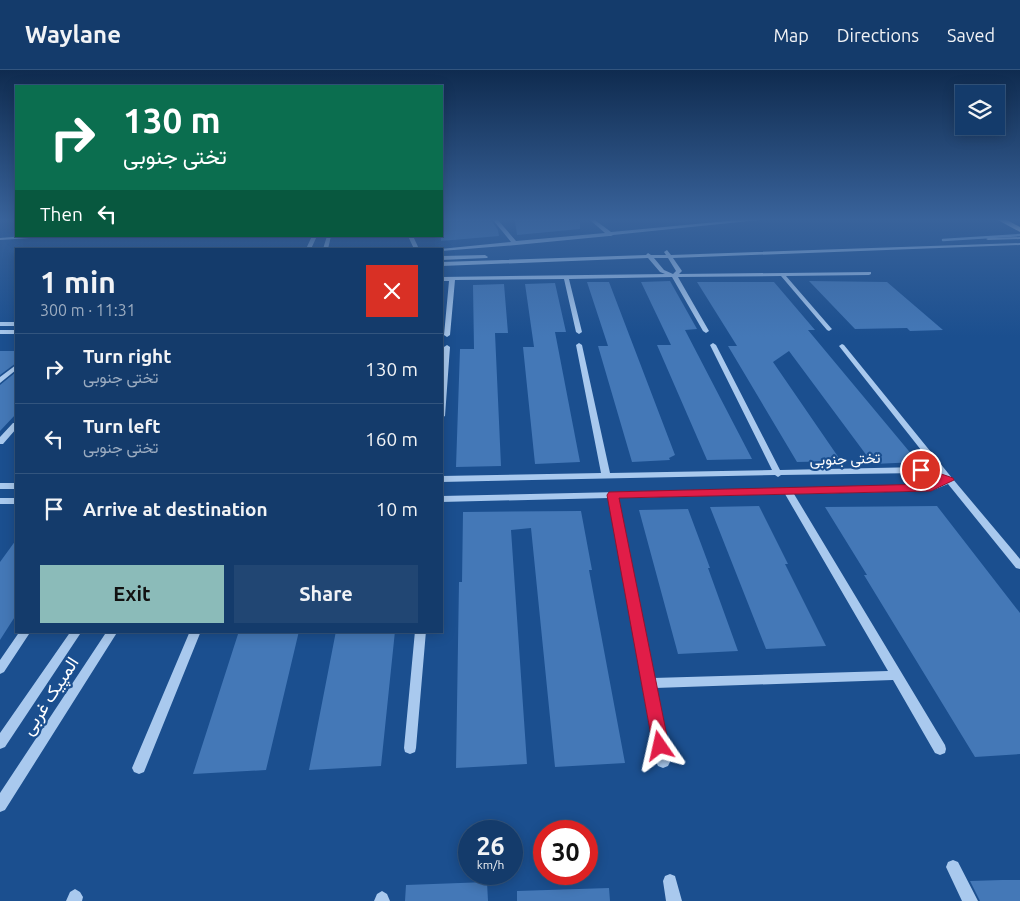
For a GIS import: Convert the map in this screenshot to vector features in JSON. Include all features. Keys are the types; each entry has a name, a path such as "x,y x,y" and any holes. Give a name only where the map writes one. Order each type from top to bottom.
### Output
{"street":[{"path":"443,264 549,259"},
{"path":"651,259 662,271 674,276 706,331"},
{"path":"672,259 679,271 674,276"},
{"path":"443,279 869,273"},
{"path":"782,274 828,329"},
{"path":"566,278 579,332"},
{"path":"447,335 452,279"},
{"path":"0,324 15,324"},
{"path":"0,332 15,332"},
{"path":"578,345 606,476"},
{"path":"713,345 778,474"},
{"path":"842,346 1020,566"},
{"path":"443,393 447,347"},
{"path":"0,381 15,368"},
{"path":"0,442 15,426"},
{"name":"تختی جنوبی","path":"443,479 921,470 949,480"},
{"name":"تختی جنوبی","path":"443,499 931,488 949,480"},
{"path":"0,486 15,486"},
{"path":"788,490 940,749"},
{"path":"613,495 663,762"},
{"path":"0,501 15,501"},
{"path":"0,669 25,633"},
{"name":"المپیک غربی","path":"0,743 76,633"},
{"name":"المپیک غربی","path":"0,805 112,633"},
{"path":"140,768 195,633"},
{"path":"410,748 421,633"},
{"path":"649,683 896,675"},
{"path":"953,866 970,901"},
{"path":"670,881 674,901"}],"building":[{"path":"670,281 697,329 685,330 752,459 707,460 657,345 671,345 641,282"},
{"path":"809,281 887,282 943,330 910,331 907,328 855,329"},
{"path":"587,282 609,282 675,455 669,458 670,460 632,462 598,346 608,346"},
{"path":"697,282 774,282 815,330 808,330 918,462 873,464 789,351 773,362 841,461 797,462 728,346 737,346"},
{"path":"555,283 566,332 555,332 580,462 535,464 523,347 534,347 525,284"},
{"path":"504,284 508,333 495,333 501,466 456,467 460,349 474,349 473,285"},
{"path":"0,351 15,351 15,364 0,375"},
{"path":"15,373 15,415 0,431 0,385"},
{"path":"759,506 788,564 785,564 826,646 766,649 710,507"},
{"path":"937,506 1020,613 1020,754 975,757 864,575 867,575 825,507"},
{"path":"688,509 738,651 678,654 639,510"},
{"path":"581,511 592,570 589,570 625,763 555,767 531,528 511,530 527,764 456,768 459,582 462,582 463,512"},
{"path":"15,541 15,617 0,640 0,562"},
{"path":"238,633 299,633 266,770 193,774"},
{"path":"336,633 395,633 381,766 309,770"},
{"path":"1020,880 1020,901 980,901 970,881"},
{"path":"458,883 458,885 487,885 488,901 405,901 406,885"},
{"path":"609,888 610,901 517,901 517,891"}],"route":[{"path":"660,746 613,495 931,488 949,480 921,470"}]}
